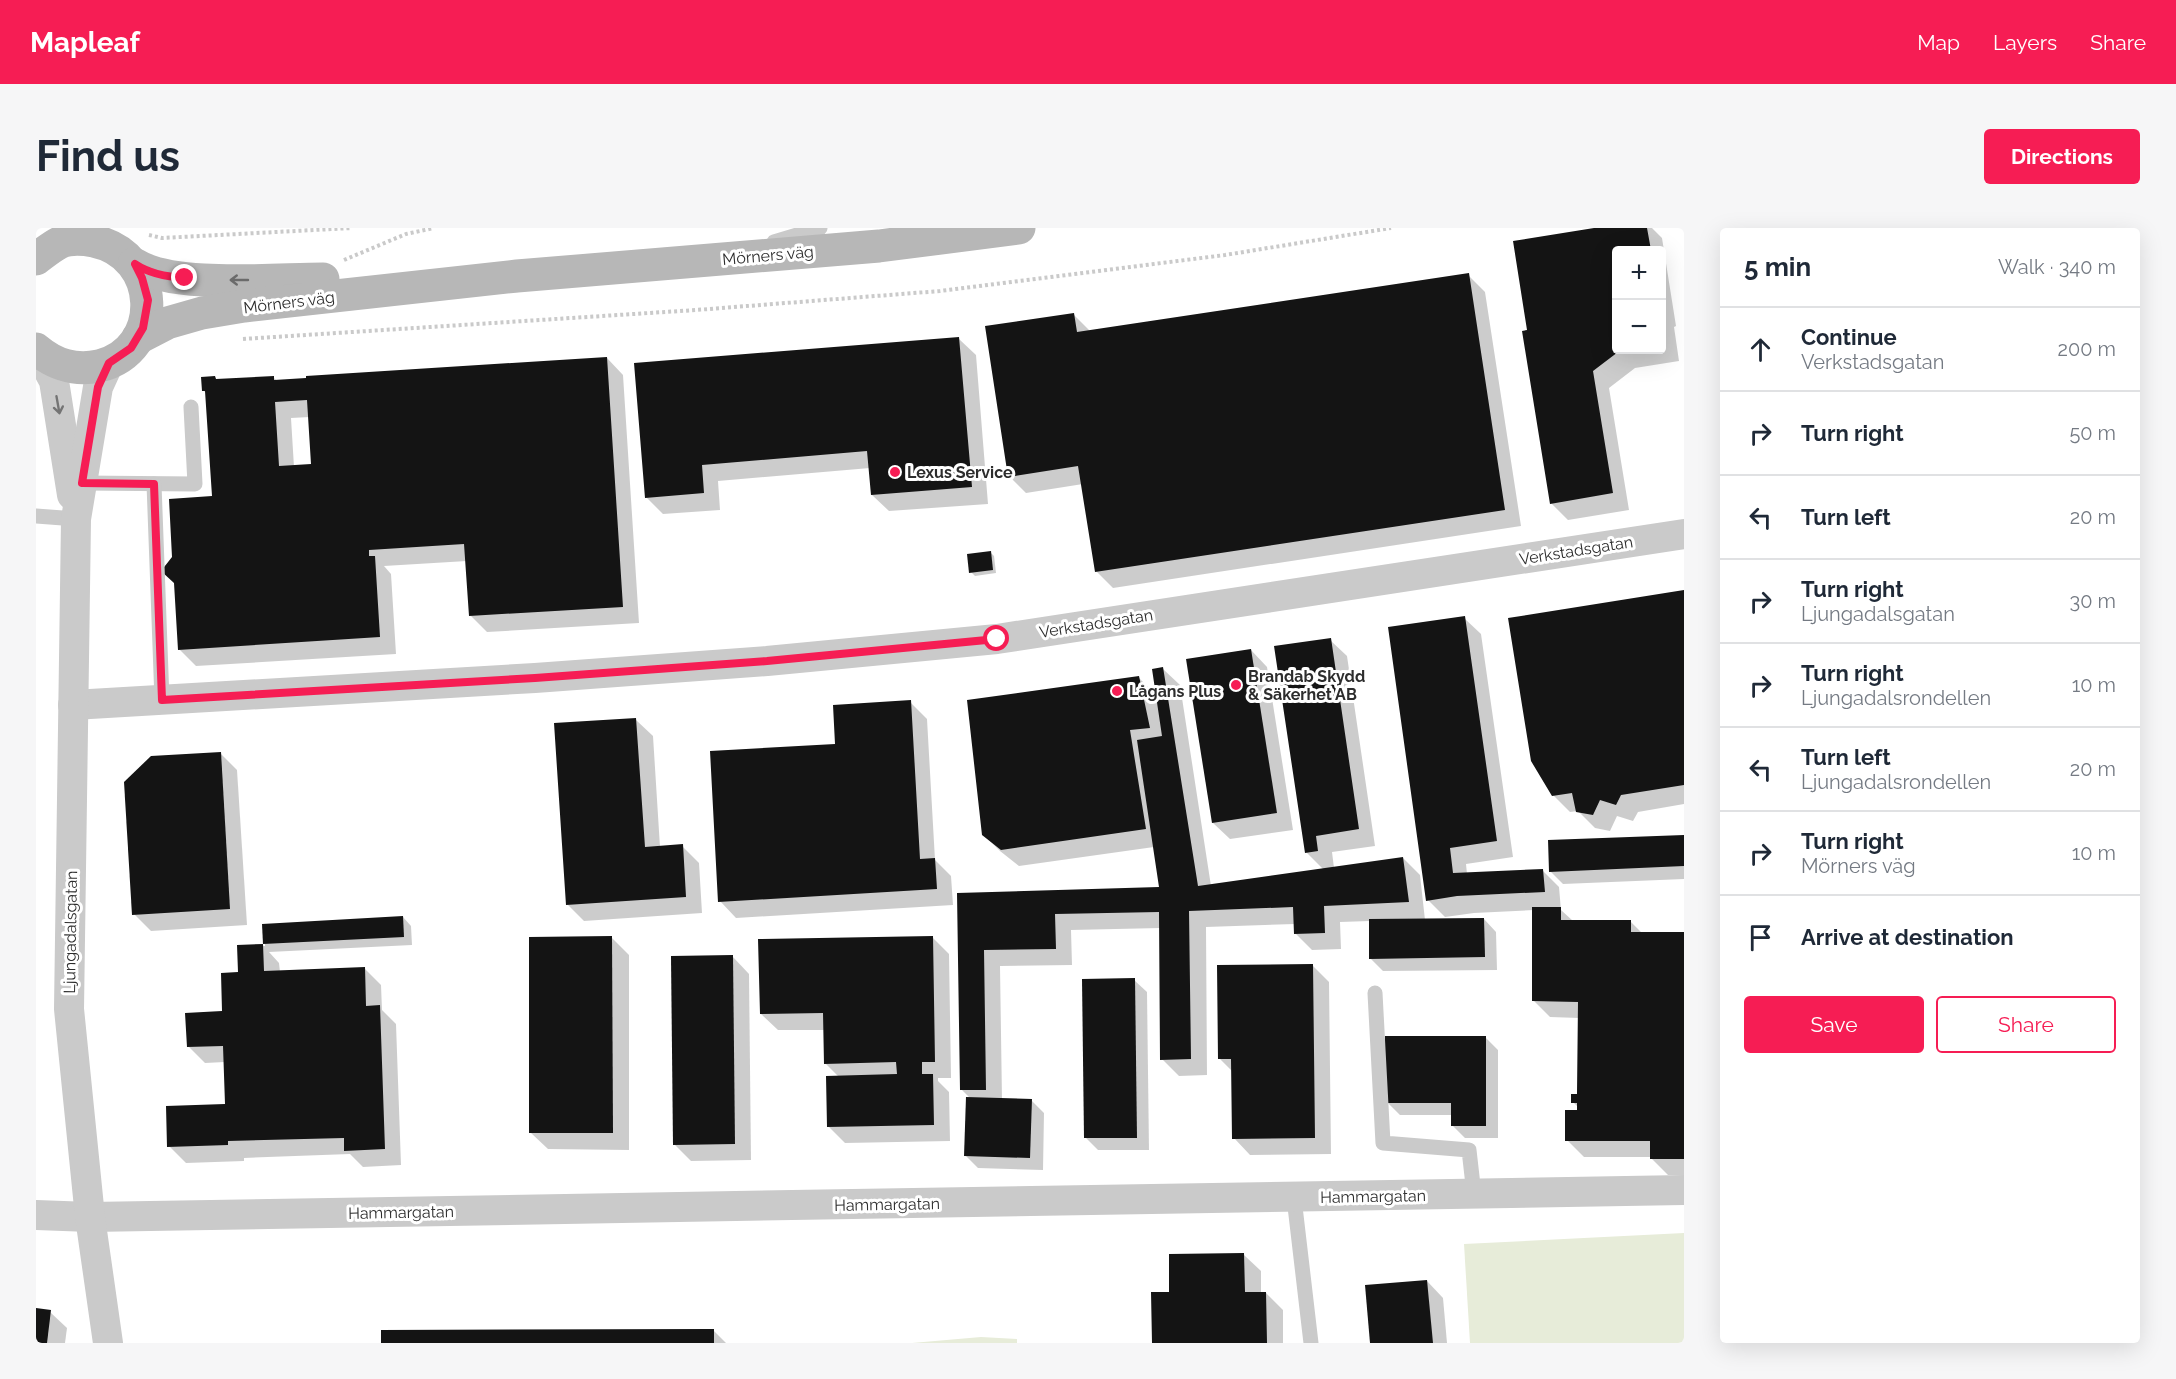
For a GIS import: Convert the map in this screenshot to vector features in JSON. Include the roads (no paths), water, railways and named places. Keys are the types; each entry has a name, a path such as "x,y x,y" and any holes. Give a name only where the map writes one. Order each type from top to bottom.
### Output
{"main road":[{"name":"Mörners väg","path":"109,363 131,348 138,338 166,323 202,313 244,306 517,276 879,246 1018,228"},
{"name":"Mörners väg","path":"36,258 59,243 82,238 135,251 145,271 168,277 199,280 517,276"},
{"path":"135,251 148,300 143,328 138,338"},
{"path":"37,350 57,364 85,369 109,363"}],"street":[{"path":"36,258 56,228"},
{"path":"108,228 135,251"},
{"name":"Ljungadalsgatan","path":"37,350 54,381 76,519"},
{"name":"Ljungadalsgatan","path":"108,1343 90,1217 69,1009 76,519 98,387 109,363"},
{"name":"Verkstadsgatan","path":"73,705 546,677 767,661 997,639 1684,534"},
{"name":"Hammargatan","path":"36,1215 90,1217 1684,1190"}],"lane":[{"path":"716,260 820,228"},
{"path":"82,483 195,484 191,407"},
{"path":"154,484 162,700"},
{"path":"36,516 76,519"},
{"path":"1375,993 1383,1143 1469,1150 1474,1194"},
{"path":"1294,1197 1311,1343"}],"place":[{"name":"Lexus Service","path":"895,472"},
{"name":"Brandab Skydd & Säkerhet AB","path":"1236,685"},
{"name":"Lågans Plus","path":"1117,691"}]}
